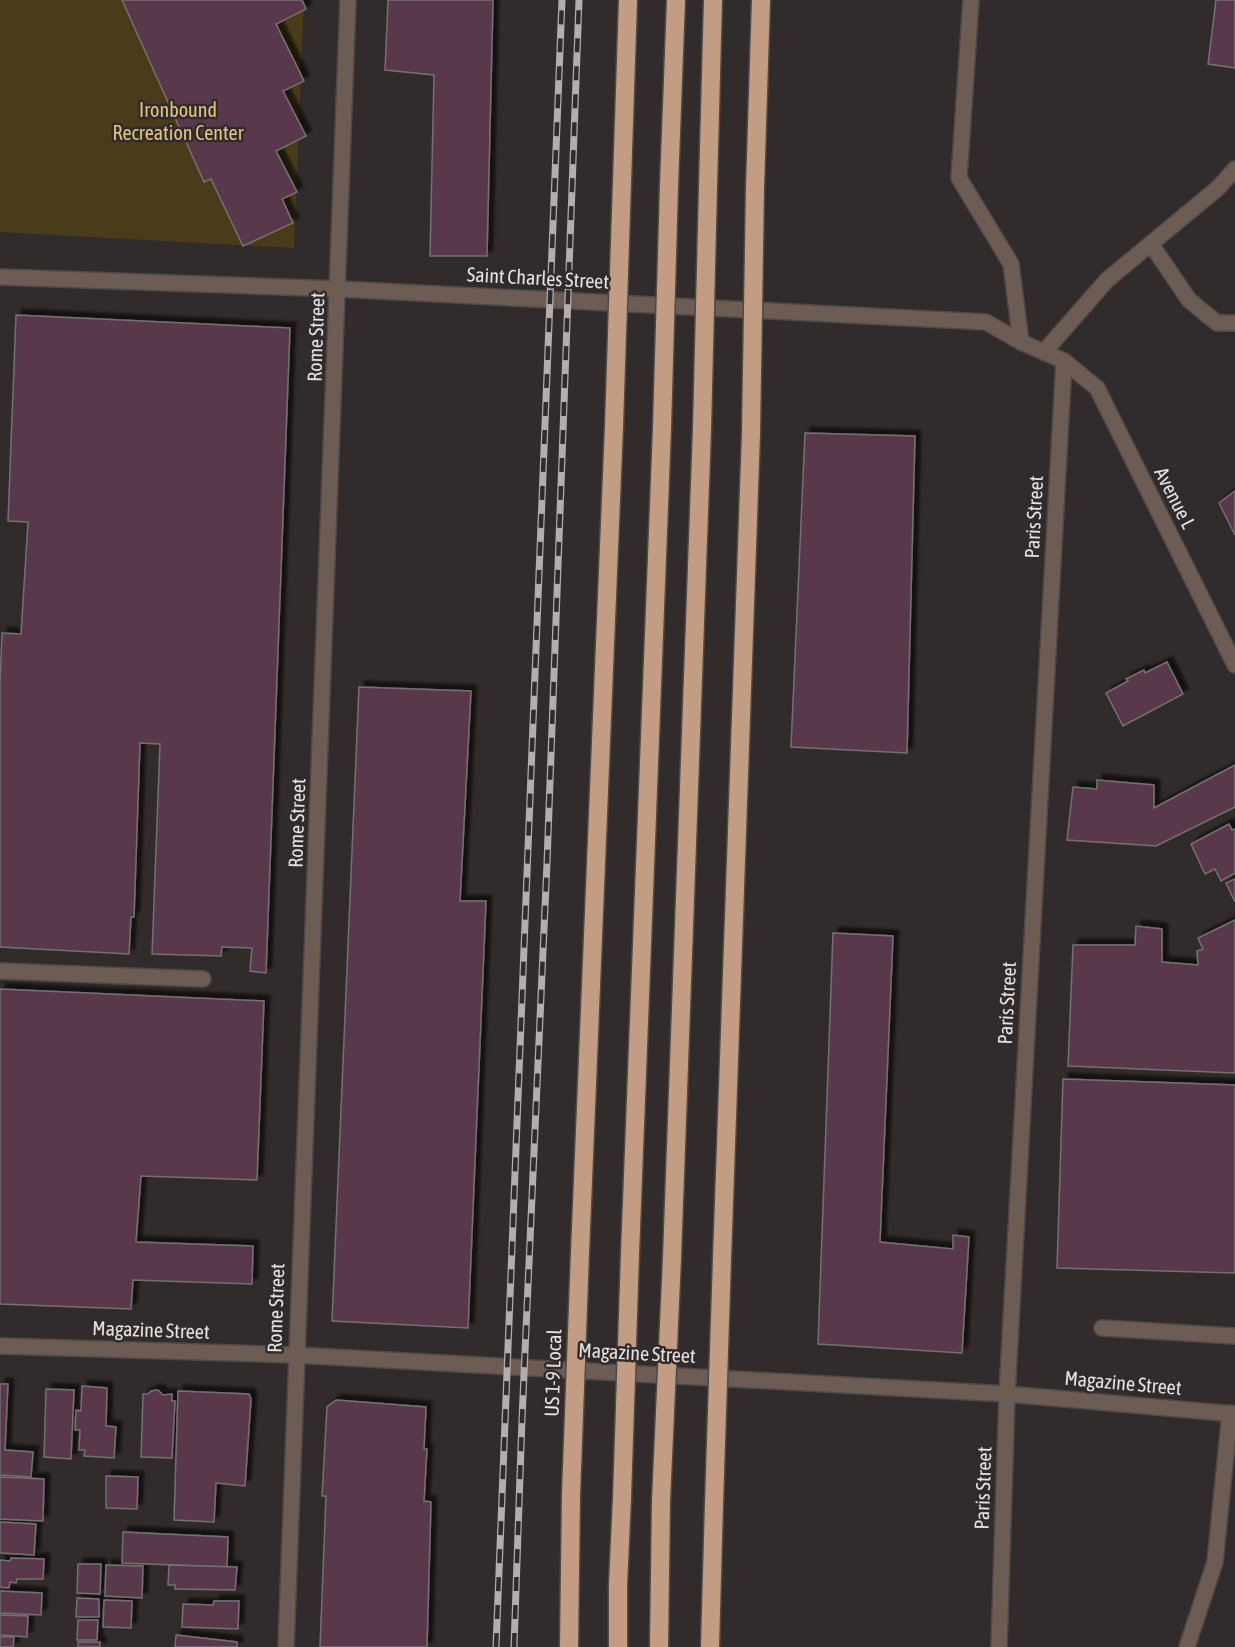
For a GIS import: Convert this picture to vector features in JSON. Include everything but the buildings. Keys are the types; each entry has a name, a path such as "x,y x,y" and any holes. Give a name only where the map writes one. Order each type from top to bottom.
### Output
{"highway":[{"name":"US 1-9 Local","path":"569,1647 571,1495 614,426 628,0"},
{"path":"618,1647 618,1585 663,428 676,0"},
{"path":"659,1647 662,1501 702,429 713,0"},
{"path":"710,1647 752,433 755,188 761,0"},
{"path":"713,1583 721,1647"}],"street":[{"name":"Rome Street","path":"286,1647 295,1356 339,289 348,0"},
{"path":"971,0 959,178 1011,264 1021,342"},
{"path":"1044,352 1101,286 1218,188 1235,169"},
{"path":"1151,244 1189,300 1217,323 1235,323"},
{"name":"Saint Charles Street","path":"0,277 339,289 986,322 1021,342 1064,361"},
{"name":"Avenue L","path":"1064,361 1097,388 1235,665"},
{"name":"Paris Street","path":"999,1647 1007,1394 1064,361"},
{"path":"0,971 203,979"},
{"path":"1102,1328 1235,1336"},
{"name":"Magazine Street","path":"0,1346 295,1356 1007,1394 1232,1413"},
{"path":"1187,1647 1215,1562 1232,1413"}],"green space":[{"name":"Ironbound Recreation Center","path":"0,0 304,0 294,248 0,232"}],"railway":[{"path":"496,1647 562,0"},
{"path":"514,1647 547,863 579,0"}]}
